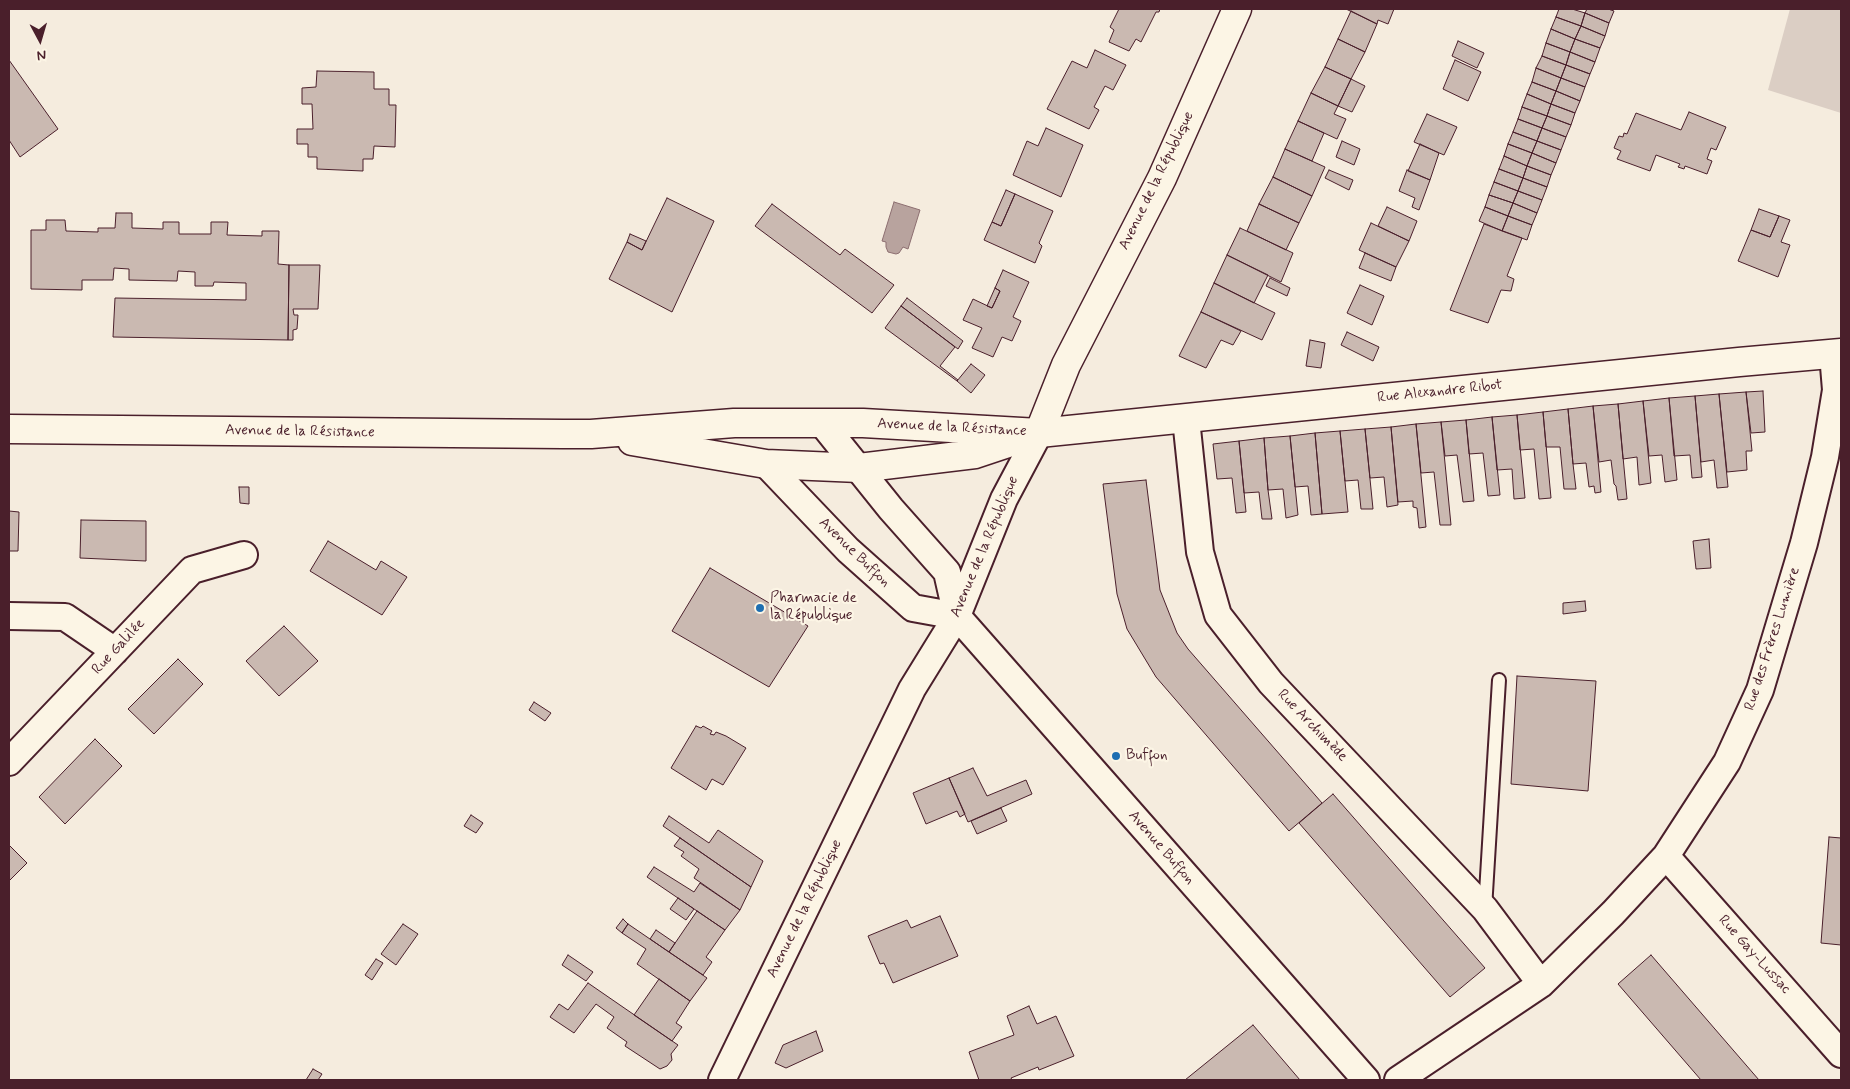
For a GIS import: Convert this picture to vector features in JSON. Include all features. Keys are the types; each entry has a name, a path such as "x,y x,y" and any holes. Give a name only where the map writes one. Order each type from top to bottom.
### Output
{"main road":[{"name":"Avenue de la République","path":"1039,433 1066,365 1162,178 1237,9"},
{"name":"Rue Alexandre Ribot","path":"1039,433 1837,353"},
{"name":"Avenue de la Résistance","path":"9,429 485,435 591,434 734,423 863,423 1039,433"},
{"name":"Avenue de la Résistance","path":"591,434 766,464 858,468 975,454 1039,433"}],"street":[{"name":"Rue des Frères Lumière","path":"1398,1080 1540,984 1613,913 1666,856 1727,762 1760,690 1804,543 1825,457 1836,390 1837,353"},
{"name":"Rue Archimède","path":"1186,419 1200,552 1218,615 1271,683 1486,909 1540,984"},
{"name":"Avenue Buffon","path":"822,423 890,509 947,572 957,616 1366,1080"},
{"name":"Avenue de la République","path":"722,1080 912,689 957,616 1004,499 1039,433"},
{"name":"Avenue Buffon","path":"766,464 848,550 913,608 957,616"},
{"name":"Rue Galilée","path":"9,762 192,570 244,555"},
{"path":"9,616 65,617 115,651"},
{"name":"Rue Gay-Lussac","path":"1666,856 1841,1054"}],"lane":[{"path":"1486,909 1499,680"}],"shaded area":[{"path":"1790,9 1841,9 1841,113 1768,90"},
{"path":"894,202 920,210 908,249 903,247 896,254 888,252 886,242 882,241"}],"building":[{"path":"1119,9 1160,9 1159,12 1156,12 1141,42 1136,39 1129,51 1109,42 1114,30 1110,27"},
{"path":"1346,9 1394,9 1388,24 1378,20 1377,24"},
{"path":"1559,9 1572,9 1585,13 1581,26 1556,17"},
{"path":"1587,9 1608,9 1614,11 1609,23 1585,13"},
{"path":"1351,11 1377,24 1365,52 1338,39"},
{"path":"1585,13 1609,23 1605,36 1581,26"},
{"path":"1556,17 1581,26 1575,39 1551,29"},
{"path":"1581,26 1605,36 1600,48 1575,39"},
{"path":"1551,29 1575,39 1570,52 1546,43"},
{"path":"1338,39 1365,52 1351,79 1325,67"},
{"path":"1575,39 1600,48 1595,62 1570,52"},
{"path":"1458,41 1484,53 1477,68 1452,56"},
{"path":"1546,43 1570,52 1566,65 1542,56"},
{"path":"1095,50 1126,65 1113,90 1105,86 1094,107 1099,110 1089,129 1047,109 1072,61 1087,68"},
{"path":"1570,52 1595,62 1590,74 1566,65"},
{"path":"1542,56 1566,65 1561,78 1536,68"},
{"path":"9,60 58,129 20,157 9,140"},
{"path":"1455,60 1481,72 1468,101 1443,89"},
{"path":"1566,65 1590,74 1585,87 1561,78"},
{"path":"1325,67 1351,79 1338,106 1311,93"},
{"path":"1536,68 1561,78 1556,91 1532,82"},
{"path":"317,71 374,72 374,89 389,89 389,105 396,105 395,147 374,146 373,159 363,159 363,171 317,169 317,157 308,157 308,144 297,144 297,129 313,129 312,104 302,104 302,88 316,87"},
{"path":"1561,78 1585,87 1580,101 1556,91"},
{"path":"1351,79 1365,86 1352,112 1338,106"},
{"path":"1532,82 1556,91 1551,104 1527,94"},
{"path":"1556,91 1580,101 1575,113 1551,104"},
{"path":"1311,93 1338,106 1334,114 1346,119 1337,139 1298,121"},
{"path":"1527,94 1551,104 1547,116 1522,107"},
{"path":"1551,104 1575,113 1571,125 1547,116"},
{"path":"1522,107 1547,116 1542,128 1518,119"},
{"path":"1689,112 1726,127 1716,150 1711,148 1707,159 1712,161 1707,174 1685,166 1684,169 1678,167 1680,164 1656,155 1650,171 1617,159 1621,151 1614,148 1619,136 1623,137 1624,133 1627,134 1636,113 1681,130"},
{"path":"1427,114 1457,127 1444,155 1414,142"},
{"path":"1547,116 1571,125 1566,137 1542,128"},
{"path":"1518,119 1542,128 1537,141 1513,132"},
{"path":"1298,121 1324,133 1312,161 1285,149"},
{"path":"1046,128 1083,145 1061,197 1013,175 1027,141 1038,146"},
{"path":"1542,128 1566,137 1561,150 1537,141"},
{"path":"1513,132 1537,141 1532,153 1508,144"},
{"path":"1342,141 1360,149 1354,165 1336,157"},
{"path":"1537,141 1561,150 1556,163 1532,153"},
{"path":"1420,144 1439,153 1430,180 1408,171"},
{"path":"1508,144 1532,153 1527,166 1504,156"},
{"path":"1285,149 1325,167 1312,196 1273,177"},
{"path":"1532,153 1556,163 1551,175 1527,166"},
{"path":"1504,156 1527,166 1523,178 1499,169"},
{"path":"1527,166 1551,175 1547,187 1523,178"},
{"path":"1499,169 1523,178 1518,191 1494,182"},
{"path":"1329,170 1353,180 1349,190 1325,178"},
{"path":"1407,170 1430,180 1419,210 1412,207 1415,198 1399,191"},
{"path":"1273,177 1312,196 1299,223 1259,204"},
{"path":"1523,178 1547,187 1542,200 1518,191"},
{"path":"1494,182 1518,191 1513,203 1489,195"},
{"path":"1006,190 1015,194 1001,226 992,222"},
{"path":"1518,191 1542,200 1537,213 1513,203"},
{"path":"1015,194 1053,211 1039,243 1042,246 1035,263 984,240 992,222 1001,226"},
{"path":"1489,195 1513,203 1508,216 1485,207"},
{"path":"667,198 714,221 672,312 609,279 627,242 642,250"},
{"path":"1513,203 1537,213 1532,225 1508,216"},
{"path":"772,204 840,255 845,249 894,285 872,313 755,226"},
{"path":"1259,204 1299,223 1286,250 1247,231"},
{"path":"1387,207 1417,221 1409,241 1378,226"},
{"path":"1485,207 1508,216 1502,231 1479,221"},
{"path":"1759,209 1779,216 1770,237 1751,230"},
{"path":"116,213 132,213 132,228 163,229 163,222 179,222 179,234 211,234 211,222 228,222 227,235 262,236 262,231 279,231 278,264 289,265 288,340 113,337 115,298 246,300 246,283 214,282 213,286 195,286 195,272 178,271 177,281 129,280 129,269 114,268 113,280 82,280 82,290 31,289 31,230 46,230 46,220 65,220 66,231 98,232 98,228 115,228"},
{"path":"1508,216 1532,225 1527,240 1502,231"},
{"path":"1779,216 1790,220 1781,242 1790,245 1778,277 1738,261 1751,230 1770,237"},
{"path":"1371,223 1409,241 1396,267 1359,250"},
{"path":"1484,224 1522,238 1507,276 1514,279 1511,291 1501,290 1488,323 1450,310"},
{"path":"1240,228 1293,253 1281,282 1227,255"},
{"path":"630,234 646,241 642,250 627,242"},
{"path":"1365,253 1396,267 1391,281 1359,268"},
{"path":"1227,255 1268,275 1254,303 1214,283"},
{"path":"289,265 320,265 318,309 293,309 294,315 298,315 297,329 293,330 293,340 288,340"},
{"path":"1003,270 1029,282 1013,317 1021,321 1012,341 1002,337 993,357 972,348 982,328 963,320 973,299 992,308 1000,291 995,288"},
{"path":"1270,278 1290,288 1287,296 1266,286"},
{"path":"1214,283 1275,313 1262,340 1201,312"},
{"path":"1360,285 1384,296 1372,325 1347,313"},
{"path":"995,288 1000,291 992,308 987,306"},
{"path":"907,298 963,341 958,349 901,306"},
{"path":"901,306 955,347 940,366 957,381 885,328"},
{"path":"1201,312 1241,331 1233,345 1221,340 1206,368 1179,356"},
{"path":"1347,332 1379,347 1373,361 1341,345"},
{"path":"1310,340 1325,343 1321,368 1306,366"},
{"path":"971,364 985,375 971,393 957,381"},
{"path":"1763,391 1765,432 1751,433 1746,392"},
{"path":"1746,392 1752,451 1746,451 1747,470 1727,472 1719,394"},
{"path":"1719,394 1728,487 1717,488 1714,460 1701,462 1695,396"},
{"path":"1695,396 1702,477 1692,478 1690,455 1674,456 1669,398"},
{"path":"1669,398 1677,480 1665,482 1662,455 1649,456 1643,401"},
{"path":"1643,401 1651,483 1639,485 1637,457 1623,459 1618,404"},
{"path":"1618,404 1627,499 1618,500 1611,460 1599,462 1593,406"},
{"path":"1593,406 1601,492 1595,493 1594,486 1589,487 1586,463 1573,464 1568,409"},
{"path":"1568,409 1576,489 1564,489 1560,447 1546,447 1543,412"},
{"path":"1543,412 1551,498 1539,499 1534,449 1520,450 1517,415"},
{"path":"1517,415 1525,498 1514,499 1512,469 1497,470 1492,417"},
{"path":"1492,417 1500,495 1488,496 1483,453 1469,454 1466,420"},
{"path":"1466,420 1474,501 1463,502 1457,455 1445,456 1441,422"},
{"path":"1441,422 1451,525 1440,525 1434,472 1421,473 1416,424"},
{"path":"1416,424 1426,527 1419,528 1417,508 1413,507 1413,501 1398,502 1391,427"},
{"path":"1391,427 1398,505 1387,507 1384,477 1370,478 1365,429"},
{"path":"1365,429 1373,509 1361,509 1358,480 1345,481 1340,431"},
{"path":"1340,431 1348,512 1322,514 1315,433"},
{"path":"1315,433 1322,514 1311,515 1308,486 1295,487 1290,436"},
{"path":"1290,436 1298,515 1286,518 1283,489 1268,490 1264,438"},
{"path":"1264,438 1272,519 1262,519 1259,492 1244,493 1239,441"},
{"path":"1239,441 1246,512 1236,513 1232,478 1217,479 1213,444"},
{"path":"1146,480 1160,590 1177,633 1188,649 1322,803 1289,831 1156,677 1127,629 1117,594 1103,484"},
{"path":"239,487 249,487 249,504 240,503"},
{"path":"9,511 19,512 18,551 9,551"},
{"path":"81,520 146,521 146,561 80,558"},
{"path":"1709,539 1711,568 1696,569 1693,541"},
{"path":"328,541 376,570 381,561 407,577 382,615 310,571"},
{"path":"710,568 808,626 769,687 672,631"},
{"path":"1585,601 1586,611 1563,614 1563,603"},
{"path":"284,626 318,661 279,696 246,661"},
{"path":"178,659 203,684 154,734 128,709"},
{"path":"1517,676 1596,681 1588,791 1511,784"},
{"path":"534,702 551,713 545,721 529,710"},
{"path":"696,726 701,728 703,726 712,731 710,734 714,735 716,732 726,736 746,748 723,785 712,779 706,790 671,768"},
{"path":"95,739 122,766 65,824 39,797"},
{"path":"973,768 987,796 1026,780 1032,794 968,822 949,778"},
{"path":"949,778 965,814 960,817 957,811 926,824 913,793"},
{"path":"1333,794 1485,968 1450,997 1299,823"},
{"path":"1001,808 1007,821 977,834 971,821"},
{"path":"471,815 483,823 476,833 464,826"},
{"path":"669,816 709,843 718,830 763,861 751,887 663,826"},
{"path":"1829,837 1841,838 1841,945 1821,943"},
{"path":"680,838 751,887 740,910 694,878 699,869 681,856 684,852 674,846"},
{"path":"9,845 27,863 9,881"},
{"path":"654,867 694,892 700,883 740,910 725,930 647,877"},
{"path":"678,898 694,909 686,920 670,909"},
{"path":"697,911 725,930 706,957 712,962 703,975 669,952"},
{"path":"940,916 958,956 893,983 884,963 880,964 868,936 907,920 911,928"},
{"path":"623,919 628,924 622,933 616,928"},
{"path":"403,924 418,934 396,965 381,954"},
{"path":"628,924 707,978 690,1001 637,964 646,949 622,933"},
{"path":"656,930 675,943 669,952 650,939"},
{"path":"568,955 593,972 586,981 562,965"},
{"path":"1651,955 1759,1080 1701,1080 1618,984"},
{"path":"376,959 383,963 372,980 365,975"},
{"path":"659,979 690,1001 676,1023 682,1027 672,1041 634,1015"},
{"path":"588,983 678,1045 671,1054 672,1060 667,1066 660,1069 625,1046 627,1042 607,1028 614,1017 596,1004 574,1033 550,1017 559,1004 568,1010"},
{"path":"1029,1006 1037,1024 1056,1016 1074,1056 1039,1070 1038,1067 1011,1078 1012,1080 979,1080 969,1052 1014,1035 1007,1016"},
{"path":"1253,1025 1300,1080 1185,1080"},
{"path":"816,1031 823,1051 786,1068 775,1063 783,1045"},
{"path":"313,1069 322,1074 318,1080 306,1080"}],"place":[{"name":"Pharmacie de la République","path":"760,608"},
{"name":"Buffon","path":"1116,756"}]}
